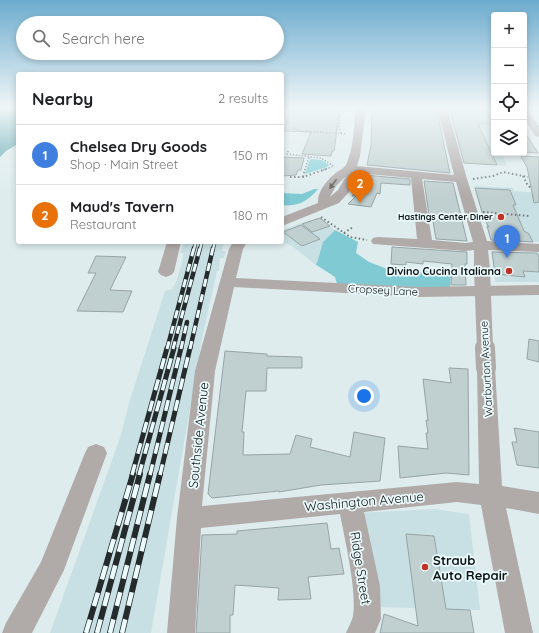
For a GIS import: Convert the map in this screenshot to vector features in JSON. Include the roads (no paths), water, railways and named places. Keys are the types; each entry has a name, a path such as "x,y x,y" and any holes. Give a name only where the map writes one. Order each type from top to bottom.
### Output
{"street":[{"path":"350,169 355,156 357,137"},
{"name":"Warburton Avenue","path":"450,137 481,245 491,495 494,516 519,633"},
{"path":"350,169 461,179"},
{"path":"284,221 335,200 343,192 353,174 350,169"},
{"path":"416,175 426,244"},
{"path":"284,211 301,215"},
{"path":"375,241 465,247 481,245 539,248"},
{"path":"166,272 174,244"},
{"name":"Southside Avenue","path":"181,633 189,518 205,371 236,249 239,244"},
{"name":"Cropsey Lane","path":"228,282 419,292 539,290"},
{"path":"16,633 51,570 96,453"},
{"name":"Washington Avenue","path":"189,518 456,492 491,495 539,503"},
{"name":"Ridge Street","path":"350,502 366,586 367,619 360,633"}],"railway":[{"path":"194,249 195,244"},
{"path":"200,249 201,244"},
{"path":"213,249 214,244"},
{"path":"167,349 194,248"},
{"path":"173,349 200,248"},
{"path":"190,349 213,248"},
{"path":"181,349 187,322"},
{"path":"132,475 167,348"},
{"path":"139,475 174,348"},
{"path":"150,475 181,348"},
{"path":"160,475 190,348"},
{"path":"86,633 133,474"},
{"path":"97,633 140,474"},
{"path":"110,633 150,474"},
{"path":"122,633 160,474"}],"place":[{"name":"Maud's Tavern","path":"360,203"},
{"name":"Hastings Center Diner","path":"501,217"},
{"name":"Chelsea Dry Goods","path":"507,258"},
{"name":"Divino Cucina Italiana","path":"509,271"},
{"name":"Straub Auto Repair","path":"425,567"}]}
